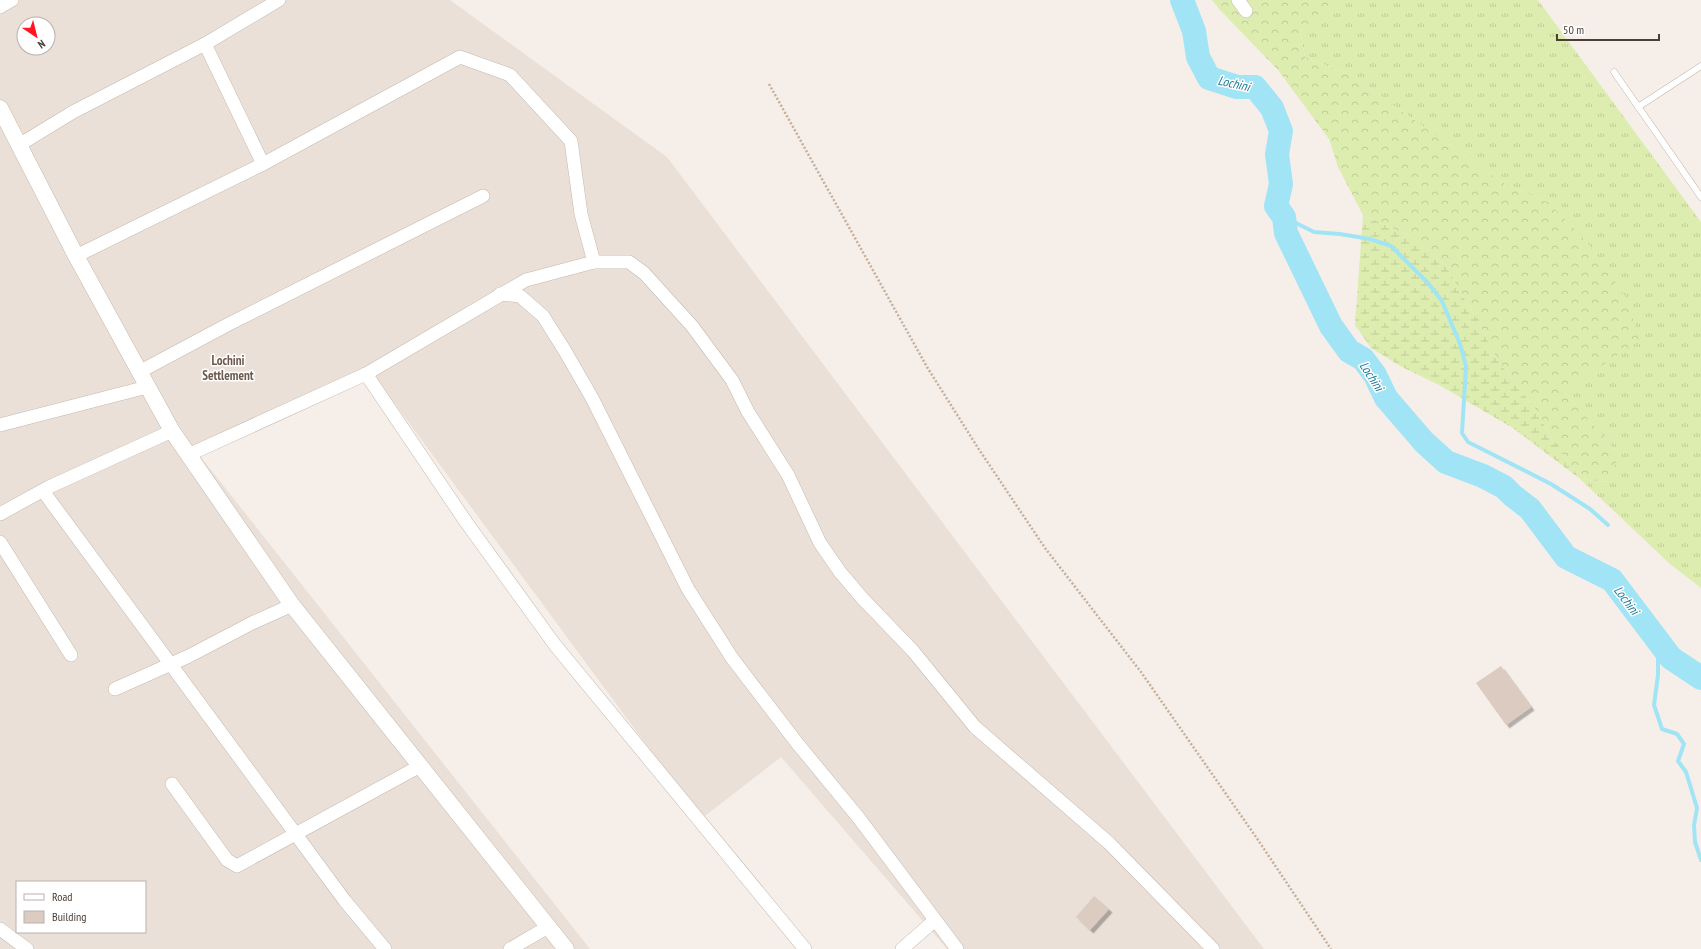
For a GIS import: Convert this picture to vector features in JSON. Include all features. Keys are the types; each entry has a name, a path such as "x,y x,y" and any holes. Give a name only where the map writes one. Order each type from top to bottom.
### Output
{"street":[{"path":"0,7 12,0"},
{"path":"19,145 73,112 205,44 279,0"},
{"path":"1238,0 1246,11"},
{"path":"205,44 263,164"},
{"path":"76,256 263,164 460,57 510,75 571,141 581,214 594,262"},
{"path":"0,108 76,256 147,387 172,431 188,455 292,605 566,949"},
{"path":"139,372 227,325 483,196"},
{"path":"188,455 366,374 526,280 594,262 629,262 644,273 692,326 732,380 748,412 788,475 820,543 840,572 913,651 975,727 1109,843 1214,949"},
{"path":"500,294 520,296 542,316 565,351 592,398 688,590 732,658 797,743 858,817 957,949"},
{"path":"366,374 466,522 555,645 805,949"},
{"path":"0,425 147,387"},
{"path":"0,514 43,491 172,431"},
{"path":"43,491 345,900 385,949"},
{"path":"0,542 71,655"},
{"path":"116,689 292,605"},
{"path":"172,784 227,860 237,866 420,766"},
{"path":"902,949 935,920"},
{"path":"510,949 548,927"},
{"path":"0,929 27,949"}],"lane":[{"path":"1638,106 1701,66"},
{"path":"1614,72 1701,197"}],"path":[{"path":"769,84 927,367 978,448 1045,548 1141,672 1256,837 1331,949"}],"shaded area":[{"name":"Lochini Settlement","path":"0,0 450,0 667,157 1264,949 947,949 781,757 701,819 367,366 200,456 590,949 0,949"}],"green space":[{"path":"1212,0 1335,0 1300,31 1305,57 1352,76 1505,184 1548,202 1587,242 1625,296 1640,340 1564,391 1619,455 1609,482 1580,479 1552,439 1534,407 1498,361 1482,329 1445,265 1414,238 1363,215 1338,167 1329,139 1278,70"},
{"path":"1335,0 1538,0 1701,222 1701,588 1670,564 1580,479 1608,482 1619,455 1564,391 1548,202 1505,184 1352,76 1305,57 1300,31"},
{"path":"1363,215 1414,238 1445,265 1482,329 1498,361 1534,407 1552,439 1580,479 1513,428 1439,385 1402,367 1371,348 1355,325"}],"building":[{"path":"1501,666 1531,707 1506,725 1476,683"},
{"path":"1094,896 1109,909 1090,930 1076,917"}],"waterway":[{"name":"Lochini","path":"1182,0 1194,31 1198,57 1209,78 1237,87 1255,87 1272,108 1281,131 1277,154 1281,184 1276,206 1284,217 1286,233 1331,326 1349,351 1363,359 1375,375 1386,398 1424,442 1446,462 1483,476 1504,487 1530,509 1566,557 1612,580 1671,658 1701,678"},
{"path":"1284,217 1314,232 1340,234 1370,239 1391,246 1428,283 1442,301 1460,344 1466,366 1462,433 1468,442 1551,484 1590,509 1608,525"},
{"path":"1658,640 1658,675 1654,705 1662,729 1677,734 1684,744 1678,761 1686,772 1697,808 1694,825 1695,842 1701,860"}],"district":[{"name":"Lochini Settlement","path":"228,368"}]}
